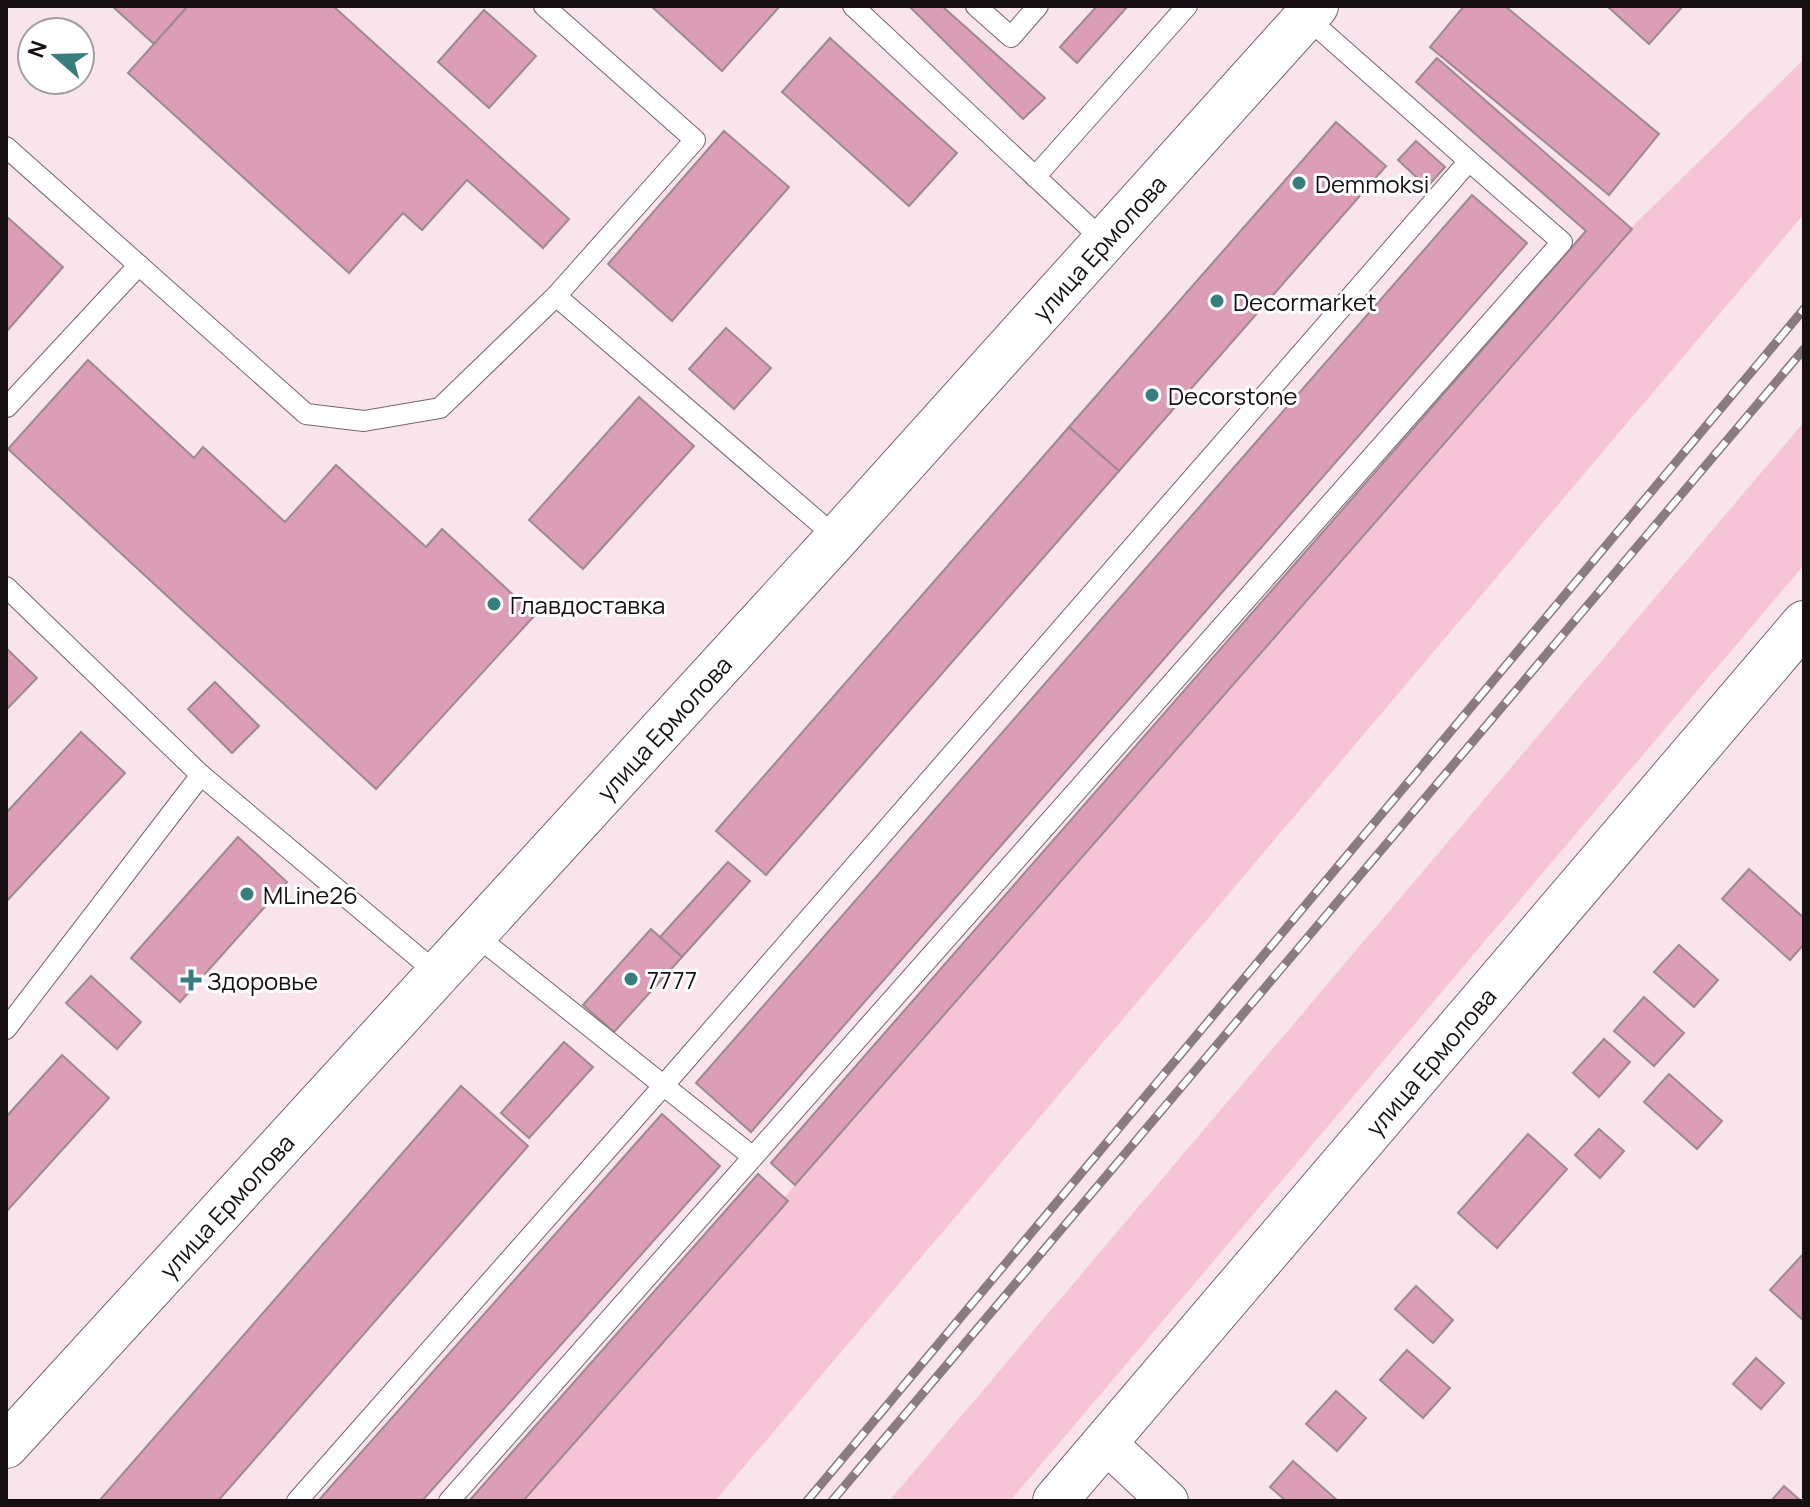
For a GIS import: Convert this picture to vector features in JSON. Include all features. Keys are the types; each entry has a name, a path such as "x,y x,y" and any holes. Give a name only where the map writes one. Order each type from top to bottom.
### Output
{"main road":[{"name":"улица Ермолова","path":"6,1446 837,538 1311,12"},
{"name":"улица Ермолова","path":"1055,1501 1804,623"}],"street":[{"path":"1106,1443 1168,1501"}],"lane":[{"path":"6,147 306,414 364,421 440,408 556,296 695,140 544,6"},
{"path":"853,6 1105,242"},
{"path":"976,6 1011,37 1038,6"},
{"path":"1035,177 1187,6"},
{"path":"449,1501 1562,242 1469,161 1311,12"},
{"path":"297,1501 1469,161"},
{"path":"7,407 139,265"},
{"path":"556,296 837,538"},
{"path":"6,587 201,775 438,974"},
{"path":"6,1029 201,775"},
{"path":"474,934 753,1157"}],"shaded area":[{"path":"1804,59 1804,214 715,1501 519,1501 1637,222"},
{"path":"1804,422 1804,565 1010,1501 889,1501"}],"building":[{"path":"112,6 188,6 154,44"},
{"path":"188,6 333,6 569,219 543,248 467,180 422,230 403,213 349,273 128,73"},
{"path":"651,6 780,6 722,71"},
{"path":"909,6 942,6 1045,98 1023,119"},
{"path":"1097,6 1128,6 1077,63 1060,47"},
{"path":"1464,6 1505,6 1659,134 1609,195 1430,47"},
{"path":"1607,6 1683,6 1649,44"},
{"path":"484,10 536,56 489,108 438,62"},
{"path":"830,38 957,153 909,206 782,92"},
{"path":"1437,58 1632,229 795,1185 771,1163 1586,231 1416,82"},
{"path":"1336,122 1386,166 1119,471 1069,427"},
{"path":"724,131 789,187 672,321 608,264"},
{"path":"1416,141 1445,167 1427,187 1398,160"},
{"path":"1472,195 1527,243 751,1132 696,1083"},
{"path":"6,216 63,267 6,332"},
{"path":"726,328 771,368 734,409 689,369"},
{"path":"88,360 194,458 203,447 285,522 336,465 426,547 442,529 535,615 376,789 8,449"},
{"path":"639,397 694,446 583,569 529,520"},
{"path":"1069,427 1119,471 766,875 716,831"},
{"path":"6,648 37,678 6,710"},
{"path":"215,682 259,726 232,753 188,709"},
{"path":"81,732 125,773 6,902 6,813"},
{"path":"238,837 287,882 180,1002 131,958"},
{"path":"728,862 750,881 682,957 660,937"},
{"path":"1749,869 1804,918 1804,944 1790,960 1722,899"},
{"path":"651,929 682,957 614,1032 583,1005"},
{"path":"1679,945 1718,980 1694,1007 1654,972"},
{"path":"91,976 141,1022 117,1049 66,1003"},
{"path":"1644,997 1684,1033 1654,1066 1614,1031"},
{"path":"1604,1039 1630,1062 1599,1097 1573,1073"},
{"path":"564,1042 593,1067 529,1138 501,1113"},
{"path":"62,1055 109,1098 6,1212 6,1117"},
{"path":"1669,1074 1722,1121 1697,1149 1644,1102"},
{"path":"461,1086 528,1146 218,1501 99,1501"},
{"path":"662,1114 720,1166 422,1501 318,1501"},
{"path":"1599,1129 1624,1151 1600,1178 1575,1155"},
{"path":"1528,1134 1567,1169 1497,1248 1458,1213"},
{"path":"758,1174 788,1201 523,1501 469,1501"},
{"path":"1804,1253 1804,1321 1770,1290"},
{"path":"1416,1286 1453,1320 1433,1343 1395,1309"},
{"path":"1407,1350 1450,1388 1423,1418 1380,1380"},
{"path":"1756,1358 1784,1383 1761,1409 1733,1384"},
{"path":"1336,1391 1366,1418 1337,1451 1306,1424"},
{"path":"1293,1461 1338,1501 1286,1501 1270,1487"},
{"path":"1784,1486 1801,1501 1771,1501"}],"railway":[{"path":"807,1501 1804,309"},
{"path":"832,1501 1804,349"}],"place":[{"name":"Demmoksi","path":"1299,183"},
{"name":"Decormarket","path":"1217,301"},
{"name":"Decorstone","path":"1152,395"},
{"name":"Главдоставка","path":"494,604"},
{"name":"MLine26","path":"247,894"},
{"name":"7777","path":"631,979"},
{"name":"Здоровье","path":"191,980"}]}
